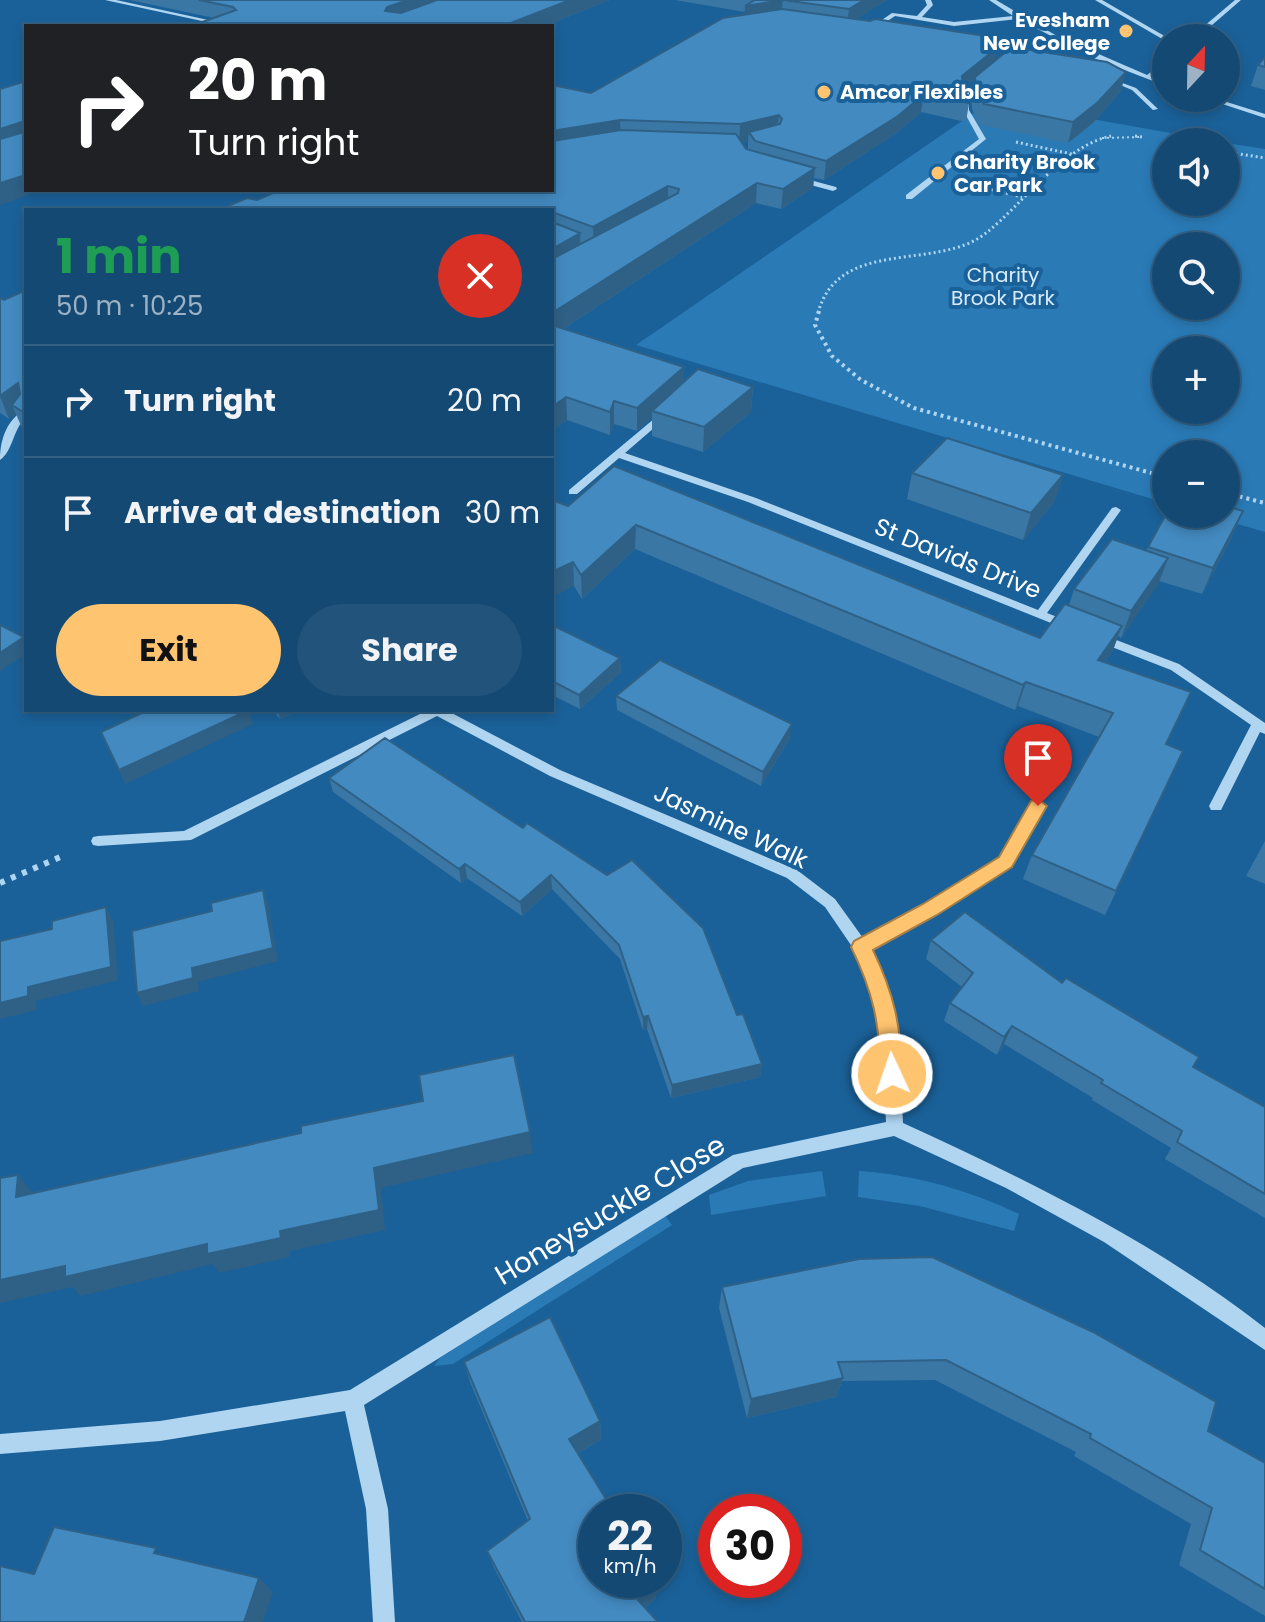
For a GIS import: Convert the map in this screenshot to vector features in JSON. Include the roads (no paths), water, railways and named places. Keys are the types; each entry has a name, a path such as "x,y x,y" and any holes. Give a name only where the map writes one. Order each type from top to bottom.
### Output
{"street":[{"path":"108,0 223,24"},
{"path":"919,17 930,5 928,0"},
{"path":"992,0 1091,55 1152,79"},
{"path":"1098,0 1152,31"},
{"path":"1210,24 1238,0"},
{"path":"853,31 868,33 894,14 954,24 1018,17"},
{"path":"954,24 965,33 989,42 1048,56"},
{"path":"1012,58 1023,48"},
{"path":"1099,74 1134,89 1152,106"},
{"path":"1148,78 1152,74"},
{"path":"909,197 983,139 966,110 965,94 988,76"},
{"path":"1240,108 1265,116"},
{"path":"791,176 833,189"},
{"path":"573,492 621,455 674,405"},
{"path":"0,457 14,423 24,414"},
{"path":"0,422 14,423"},
{"name":"St Davids Drive","path":"621,455 752,500 1175,667 1261,726"},
{"path":"1040,615 1116,510"},
{"name":"Jasmine Walk","path":"98,841 186,836 434,712"},
{"name":"Jasmine Walk","path":"438,712 555,773 792,874 830,903 861,947 876,978 889,1021 895,1128"},
{"path":"1216,806 1261,726"},
{"path":"861,947 1006,862 1038,806"},
{"path":"895,1128 1012,1182 1111,1236 1233,1315 1265,1340"},
{"name":"Honeysuckle Close","path":"0,1444 160,1431 353,1400 739,1161 895,1128"},
{"path":"353,1400 377,1509 384,1622"}],"place":[{"name":"Evesham New College","path":"1126,31"},
{"name":"Amcor Flexibles","path":"824,92"},
{"name":"Charity Brook Car Park","path":"938,173"}],"park label":[{"name":"Charity Brook Park","path":"1003,286"}]}
